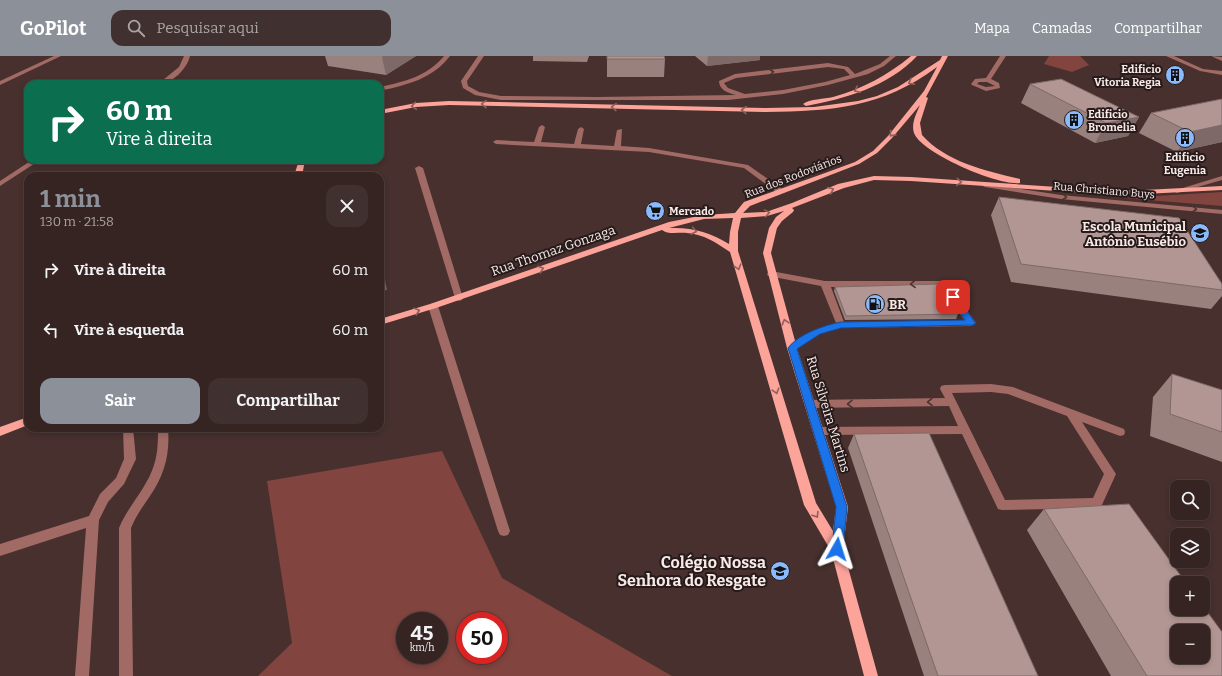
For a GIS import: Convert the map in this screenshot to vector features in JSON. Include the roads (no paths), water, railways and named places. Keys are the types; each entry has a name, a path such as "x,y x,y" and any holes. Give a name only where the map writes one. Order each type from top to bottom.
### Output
{"main road":[{"path":"766,110 813,104 844,96 895,71 914,56"},
{"path":"384,111 416,105 449,103 766,110 807,110 831,108 869,101 924,75 944,58"},
{"name":"Rua dos Rodoviários","path":"738,215 747,204 850,166 875,152 890,137 927,92 944,58"},
{"path":"927,92 916,126 917,133 939,153 958,164 977,171 1002,178 1060,190 1116,192 1177,191 1222,188"},
{"name":"Rua dos Rodoviários","path":"738,215 767,214 796,206 841,186 874,178 911,178 1060,190"},
{"name":"Rua Silveira Martins","path":"796,206 779,219 772,228 766,253 792,348 842,507 837,549"},
{"name":"Rua Thomaz Gonzaga","path":"384,321 459,298 686,220 704,217 738,215"},
{"name":"Rua Silveira Martins","path":"738,215 735,223 733,238 734,251 810,505 837,549 872,676"},
{"path":"642,235 666,230 694,231 707,234 734,251"},
{"path":"0,432 24,423"}],"street":[{"path":"0,83 58,56"},
{"path":"167,80 181,68 187,59 187,56"},
{"path":"384,88 422,76 440,65 447,56"},
{"path":"481,56 464,81 465,87 471,91 488,97 712,99 783,92 841,80 866,73 882,65 893,56"},
{"path":"988,80 1003,56"},
{"path":"1169,56 1202,70 1222,74"},
{"path":"746,96 727,90 722,86 721,82 735,76 828,65 846,68 851,72 853,76 841,80"},
{"path":"534,98 536,90"},
{"path":"537,144 542,127"},
{"path":"576,146 581,129"},
{"path":"617,148 620,130"},
{"path":"496,142 649,150 746,166 781,191"},
{"path":"0,184 31,164"},
{"path":"419,168 459,298"},
{"path":"1177,191 1222,178"},
{"name":"Rua Christiano Buys","path":"984,185 1060,197 1222,212"},
{"path":"771,274 825,284 944,284 971,323 841,325 817,332 792,348"},
{"path":"825,284 841,325"},
{"path":"433,306 504,531"},
{"path":"1070,414 1110,474 1098,503 1002,505 945,389 991,388 1009,390 1120,432"},
{"path":"810,404 952,402"},
{"path":"818,431 965,430"},
{"path":"82,676 94,520 104,498 120,481 130,459 128,432"},
{"path":"126,676 125,528 131,514 158,472 164,438 163,432"},
{"path":"0,550 94,520"}],"place":[{"name":"Edificio Vitoria Regia","path":"1175,75"},
{"name":"Edificio Bromelia","path":"1074,120"},
{"name":"Edificio Eugenia","path":"1185,138"},
{"name":"Mercado","path":"655,211"},
{"name":"Escola Municipal Antônio Eusébio","path":"1200,233"},
{"name":"BR","path":"875,304"},
{"name":"Colégio Nossa Senhora do Resgate","path":"780,571"}]}
